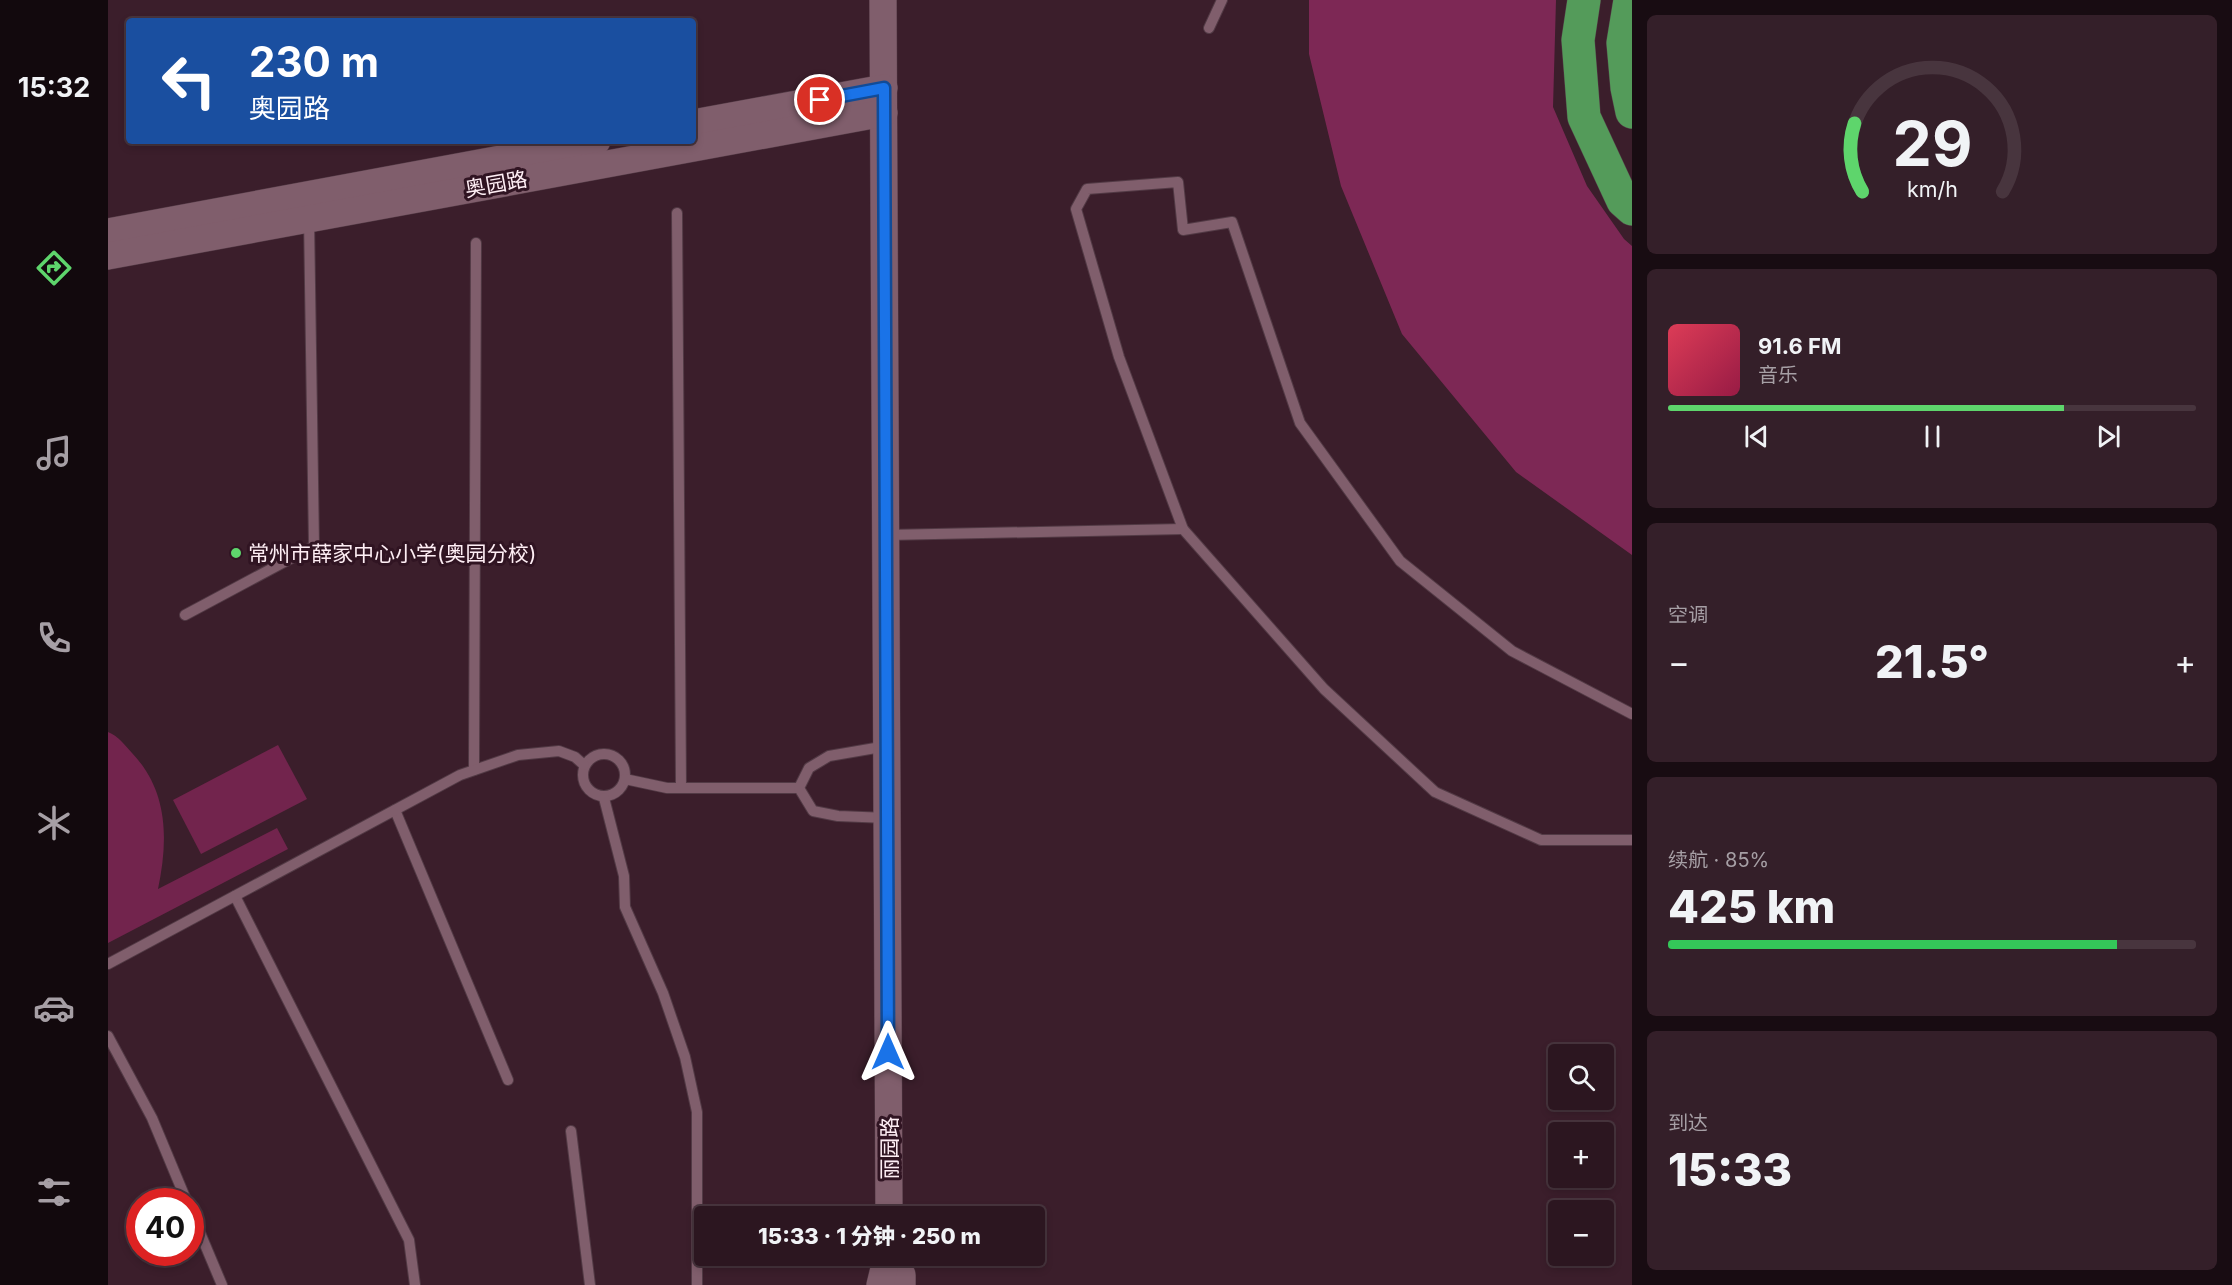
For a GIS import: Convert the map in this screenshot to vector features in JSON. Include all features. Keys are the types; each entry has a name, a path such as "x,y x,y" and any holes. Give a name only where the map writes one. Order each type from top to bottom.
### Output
{"highway":[{"path":"1584,0 1578,40 1584,117 1623,201 1632,209"},
{"path":"1630,0 1623,43 1627,88 1632,112"}],"street":[{"name":"丽园路","path":"883,0 889,1206"},
{"path":"696,123 884,100"},
{"name":"奥园路","path":"696,139 884,100"},
{"name":"奥园路","path":"108,232 581,144"},
{"name":"奥园路","path":"108,256 309,219 671,144"},
{"path":"880,1285 885,1266"},
{"path":"898,1266 902,1275 902,1285"}],"lane":[{"path":"1209,28 1222,0"},
{"path":"1632,714 1512,651 1400,561 1299,423 1232,222 1183,230 1178,182 1087,189 1076,209 1119,357 1184,529 1324,689 1435,792 1541,840 1632,840"},
{"path":"677,213 681,788"},
{"path":"184,615 314,546 309,219"},
{"path":"474,770 476,243"},
{"path":"886,535 1184,529"},
{"path":"799,788 808,768 829,756 888,746"},
{"path":"108,964 460,775 518,755 559,751 575,757 584,765"},
{"path":"610,754 622,764 625,779 618,792 604,798 590,793 582,780 584,765 595,755 610,754"},
{"path":"625,779 667,788 799,788"},
{"path":"799,788 813,811 838,816 888,818"},
{"path":"604,798 624,876 625,907 663,993 685,1057 697,1112 698,1285"},
{"path":"395,810 508,1080"},
{"path":"235,896 409,1240 415,1285"},
{"path":"108,1036 153,1118 181,1188"},
{"path":"571,1131 590,1285"},
{"path":"204,1242 222,1285"}],"shaded area":[{"path":"1309,0 1556,0 1553,107 1587,186 1624,239 1632,246 1632,555 1516,472 1402,334 1341,186 1309,54"},
{"path":"108,732 121,741 144,768 159,801 164,835 158,889 277,828 288,849 108,943"},
{"path":"278,745 307,799 201,854 173,800"}],"place":[{"name":"常州市薛家中心小学(奥园分校)","path":"236,553"}],"route":[{"path":"820,100 884,88 888,1052"}]}
